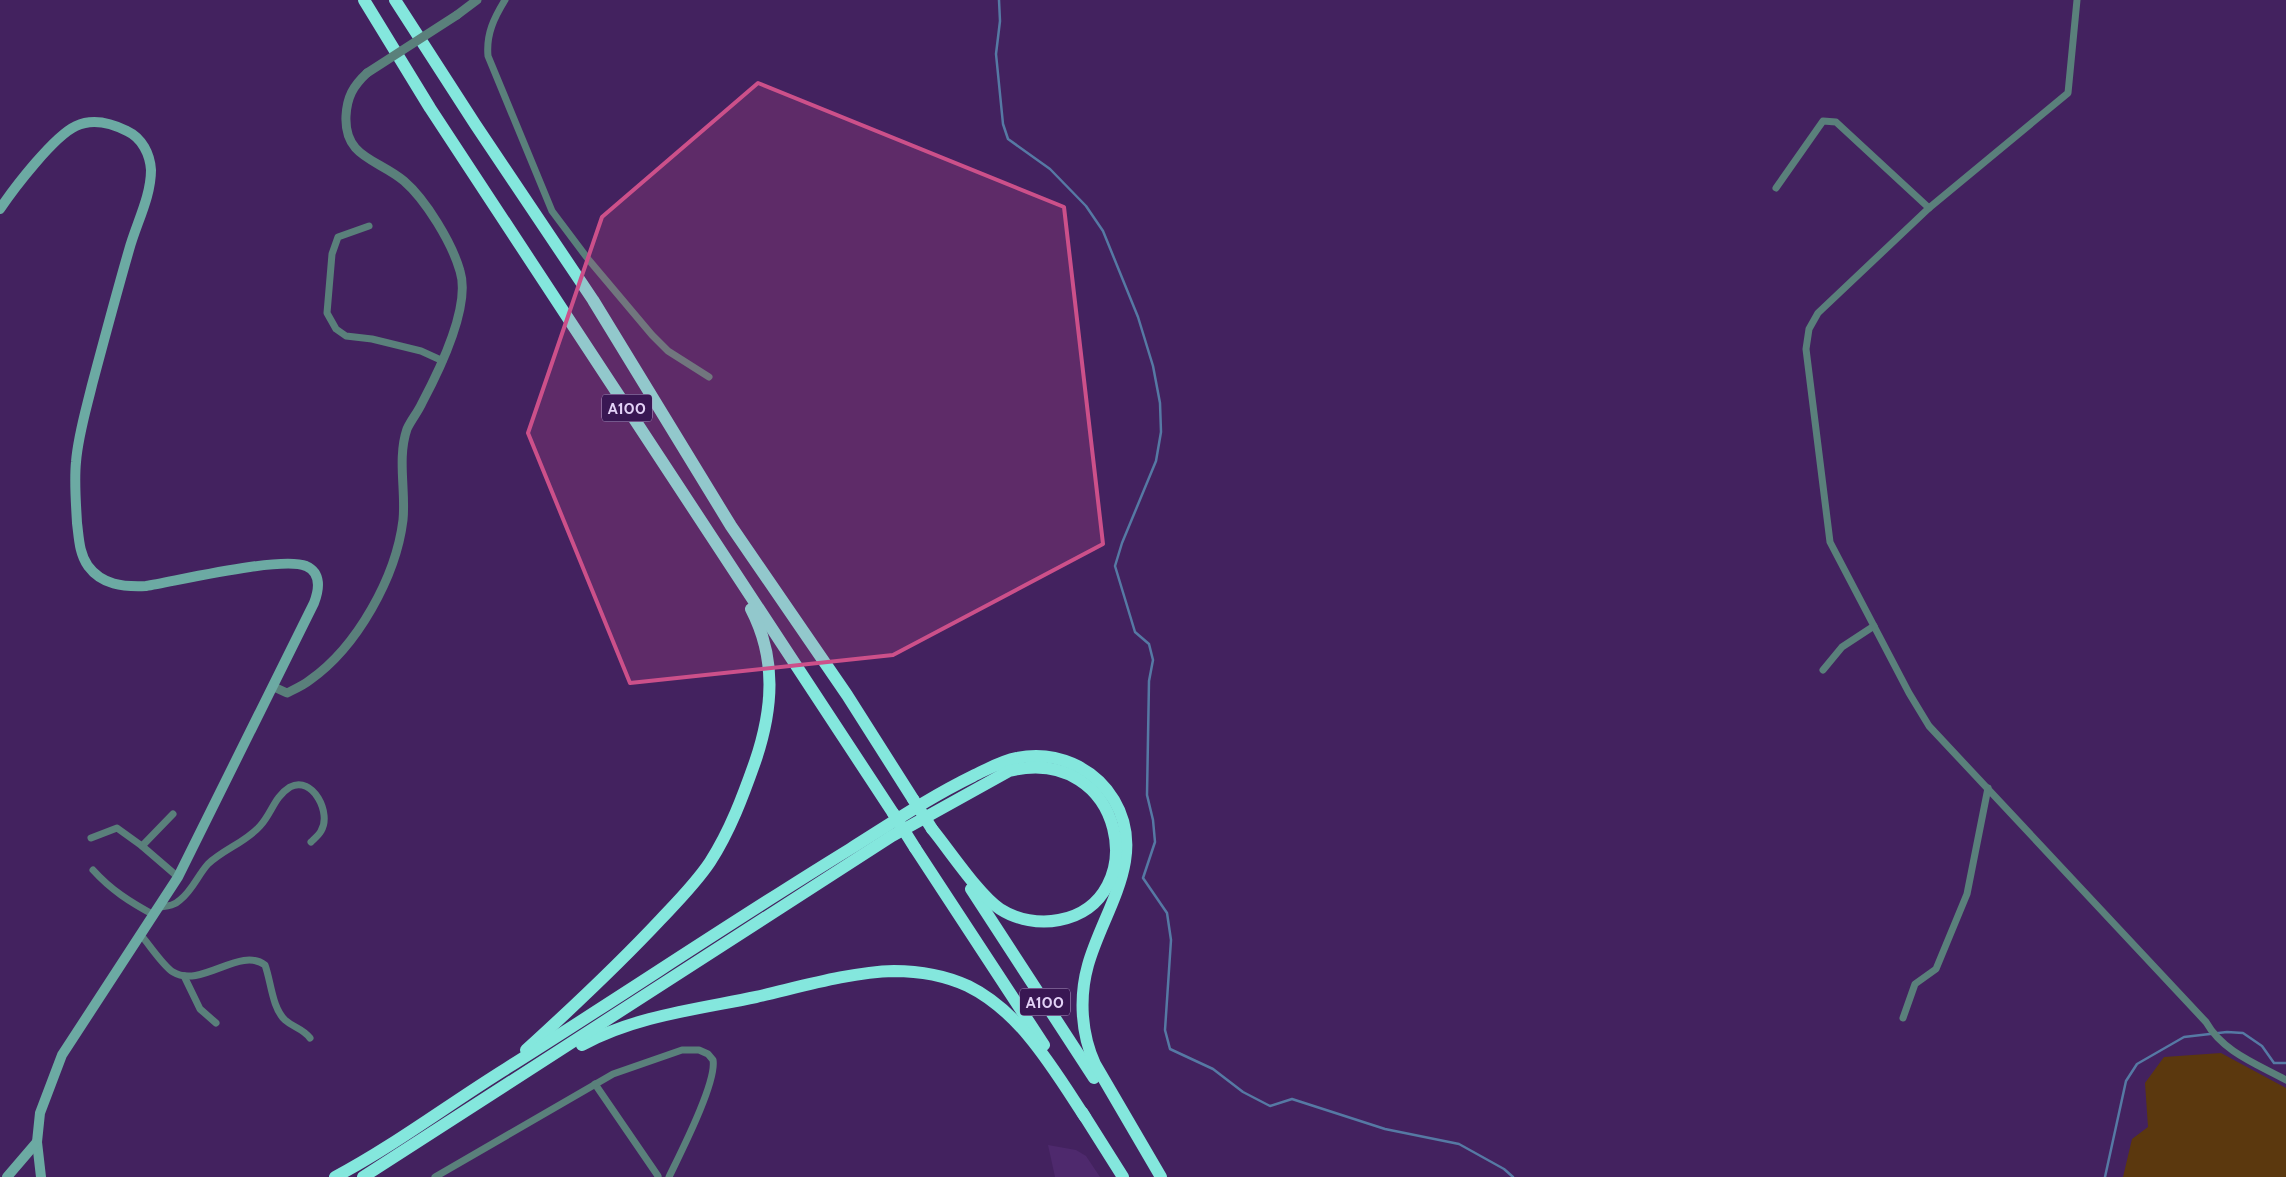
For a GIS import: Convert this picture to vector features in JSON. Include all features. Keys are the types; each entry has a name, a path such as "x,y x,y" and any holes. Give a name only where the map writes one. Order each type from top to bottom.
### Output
{"highway":[{"name":"A100","path":"364,0 430,108 1033,1028 1085,1118 1122,1177"},
{"name":"A100","path":"396,0 475,124 593,300 732,526 847,695 1063,1029 1156,1177"},
{"path":"505,1069 616,967 692,885 721,843 748,782 766,723 771,686 770,665 760,628 714,541"},
{"path":"335,1177 403,1137 791,885 950,787 998,763 1015,758 1048,756 1063,760 1092,774 1105,787 1116,803 1123,820 1126,856 1122,879 1088,964 1083,989 1082,1010 1088,1049 1094,1064 1161,1177"},
{"path":"363,1177 892,836 1009,771 1024,768 1052,768 1085,783 1097,794 1110,819 1115,832 1116,858 1107,884 1090,906 1065,919 1035,922 1002,910 990,901 932,829"},
{"path":"509,1084 587,1042 616,1029 835,980 893,971 913,972 949,979 968,987 995,1003 1040,1051 1085,1118"}],"main road":[{"path":"0,209 21,181 66,132 76,126 98,122 113,125 134,135 145,147 151,169 150,183 129,250 80,436 76,462 79,541 82,556 97,576 124,587 146,586 274,564 298,564 314,572 317,577 318,592 274,687 178,877 62,1055 40,1112 37,1142 41,1177"},
{"path":"7,1177 37,1142"}],"street":[{"path":"274,687 287,693 310,681 336,658 360,629 376,600 392,564 402,521 403,463 407,430 443,361 459,310 461,272 444,236 414,192 404,181 352,146 346,122 347,104 353,88 367,73 477,0"},
{"path":"505,0 490,28 487,42 488,56 552,211 588,259 652,335 668,351 709,378"},
{"path":"2077,0 2068,93 1929,208 1818,313 1809,329 1806,349 1830,542 1929,726 2206,1022 2213,1034 2229,1049 2286,1080"},
{"path":"1776,188 1822,121 1836,122 1929,208"},
{"path":"369,226 338,237 332,254 327,313 336,329 346,336 372,339 420,351 443,361"},
{"path":"1823,670 1842,647 1874,626"},
{"path":"93,870 106,885 121,896 156,911 172,906 181,900 208,865 261,825 273,803 291,786 300,785 311,790 322,804 325,815 324,822 321,832 311,842"},
{"path":"1903,1018 1915,984 1936,969 1967,894 1988,788"},
{"path":"142,846 173,814"},
{"path":"91,838 117,828 142,846 178,877"},
{"path":"140,934 172,972 184,976 195,976 248,960 260,961 265,965 277,1008 283,1018 303,1029 310,1038"},
{"path":"184,976 200,1009 216,1023"},
{"path":"437,1177 613,1074 682,1050 699,1050 708,1054 713,1060 712,1076 691,1130 669,1177"},
{"path":"595,1084 658,1177"}],"highlighted area":[{"path":"758,83 1064,207 1103,544 893,655 630,683 528,433 602,217"}],"shaded area":[{"path":"2221,1053 2286,1088 2286,1177 2123,1177 2132,1139 2148,1127 2145,1083 2164,1057"},
{"path":"1048,1145 1076,1150 1086,1156 1100,1177 1055,1177"}],"waterway":[{"path":"999,0 1000,21 996,54 1003,124 1008,139 1050,169 1086,206 1103,231 1138,317 1153,366 1160,403 1161,432 1156,461 1122,543 1115,566 1135,632 1149,644 1153,660 1149,681 1147,795 1153,820 1155,842 1143,878 1167,913 1171,940 1165,1030 1170,1049 1213,1069 1243,1092 1270,1106 1292,1099 1385,1129 1459,1144 1504,1169 1513,1177"},
{"path":"2105,1177 2126,1081 2137,1064 2184,1037 2227,1032 2243,1033 2262,1046 2274,1063 2286,1063"}]}
